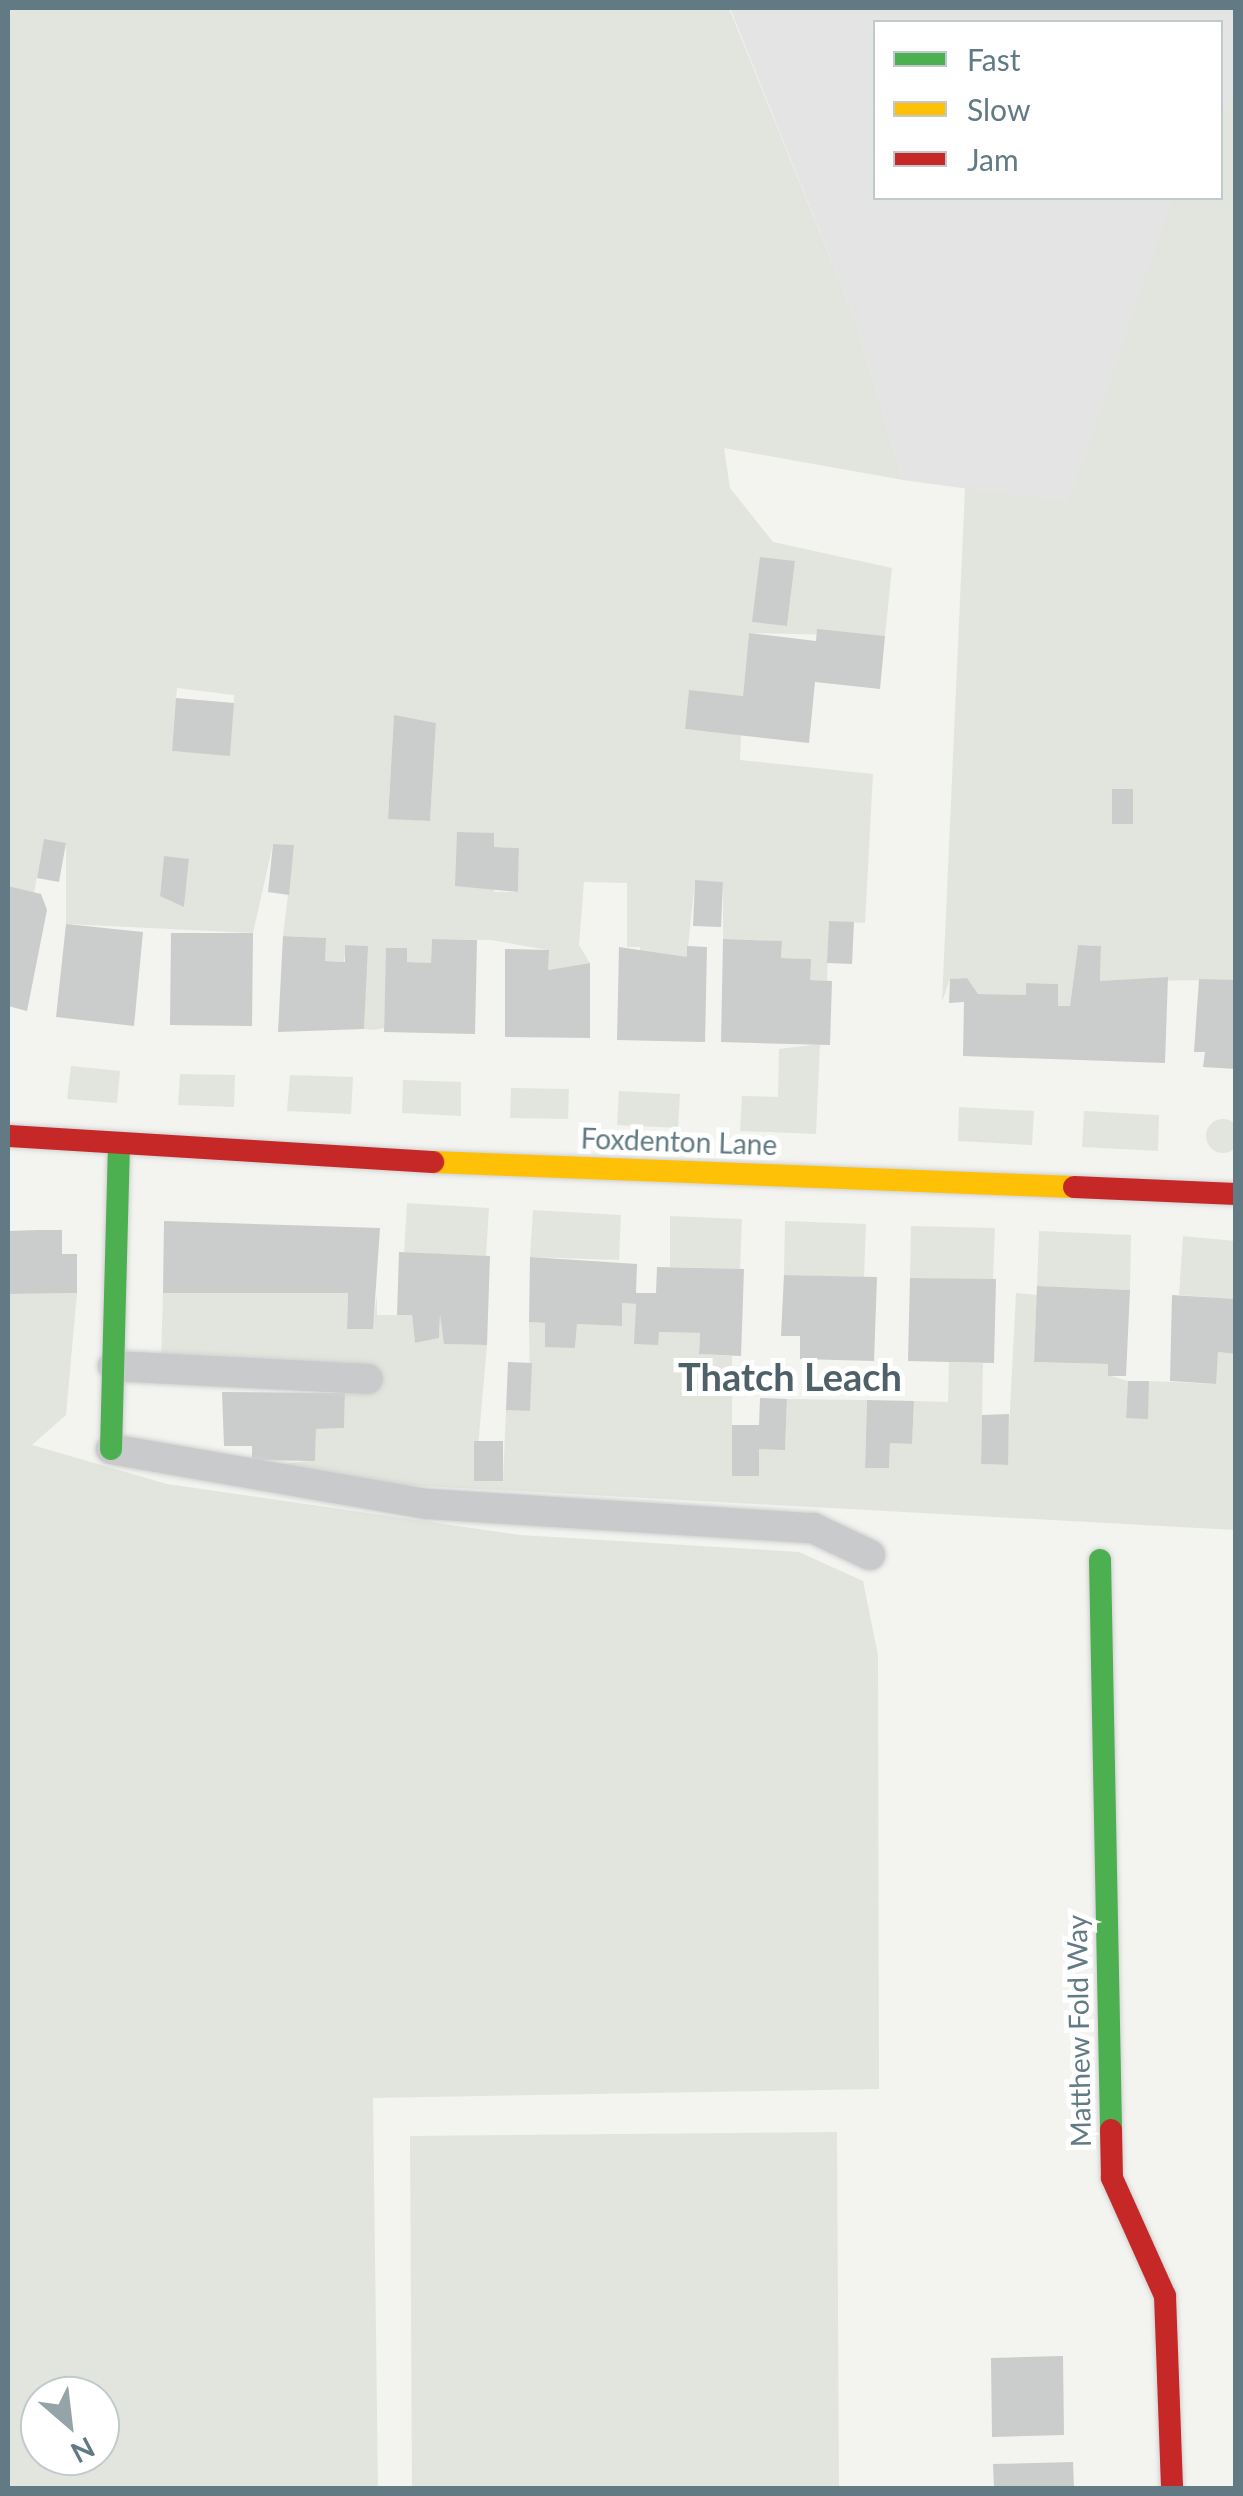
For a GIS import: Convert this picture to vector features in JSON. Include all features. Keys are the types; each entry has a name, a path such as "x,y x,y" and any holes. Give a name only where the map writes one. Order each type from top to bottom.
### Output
{"street":[{"name":"Foxdenton Lane","path":"8,1136 119,1149 1236,1194"},
{"path":"111,1449 119,1149"},
{"name":"Matthew Fold Way","path":"1100,1560 1112,2178 1165,2296 1172,2488"}],"lane":[{"path":"113,1366 368,1380"},
{"path":"111,1449 427,1504 813,1528 870,1555"}],"shaded area":[{"path":"8,8 729,8 855,319 903,480 724,448 730,488 773,542 892,568 885,636 749,633 743,696 689,691 685,729 741,735 740,760 873,774 865,923 829,921 827,981 810,980 810,959 781,958 782,941 723,939 723,882 695,881 687,957 640,956 640,947 627,947 627,883 584,882 579,945 590,963 548,970 548,950 491,940 432,939 431,963 407,962 407,948 387,948 384,1028 364,1029 367,946 346,945 344,962 325,961 325,938 283,936 294,845 273,844 253,933 66,924 66,843 44,840 34,893 8,886","holes":["795,561 787,626 752,622","177,688 234,695 230,755 172,751","394,716 436,723 430,821 388,818","494,847 519,848 518,892 494,892","164,857 189,860 184,906 160,895"]},
{"path":"730,8 1235,8 1235,764 1224,523 903,480 855,319"},
{"path":"1235,99 1235,980 1100,981 1101,946 1078,945 1070,1006 1058,1006 1058,984 1027,983 1026,995 978,994 966,978 950,979 942,1002 965,488 1069,502 1172,200 1223,200 1223,113"},
{"path":"820,1044 816,1134 740,1131 742,1096 778,1097 779,1049"},
{"path":"71,1066 120,1071 117,1103 67,1099"},
{"path":"180,1074 235,1075 234,1107 178,1105"},
{"path":"290,1075 353,1077 351,1114 287,1111"},
{"path":"403,1080 461,1082 461,1116 402,1113"},
{"path":"511,1088 569,1089 568,1119 510,1118"},
{"path":"619,1091 680,1094 678,1128 617,1125"},
{"path":"959,1107 1034,1111 1032,1145 958,1141"},
{"path":"1084,1111 1159,1115 1158,1151 1082,1147"},
{"path":"1223,1119 1235,1124 1240,1136 1235,1148 1223,1153 1211,1148 1206,1136 1211,1124"},
{"path":"407,1203 489,1208 486,1256 404,1253"},
{"path":"533,1210 621,1215 619,1260 530,1257"},
{"path":"670,1216 742,1219 740,1269 670,1267"},
{"path":"785,1221 866,1224 864,1277 784,1275"},
{"path":"911,1226 995,1228 993,1280 910,1278"},
{"path":"1039,1231 1131,1235 1130,1290 1037,1286"},
{"path":"1183,1236 1235,1241 1235,1299 1179,1295"},
{"path":"201,1289 348,1293 347,1328 372,1329 377,1295 377,1315 412,1315 415,1343 439,1338 440,1315 445,1344 487,1345 475,1481 503,1481 506,1410 530,1410 529,1322 545,1323 575,1348 577,1324 621,1326 622,1303 636,1304 635,1344 659,1332 700,1333 699,1354 732,1356 732,1476 758,1476 759,1449 785,1449 787,1399 867,1400 865,1467 889,1468 890,1443 912,1443 914,1401 948,1402 949,1362 983,1363 981,1464 1007,1465 1016,1293 1037,1295 1034,1362 1108,1364 1108,1375 1128,1381 1126,1417 1147,1418 1149,1381 1215,1384 1218,1352 1235,1354 1235,1530 369,1483 267,1466 315,1460 316,1429 344,1428 345,1393 372,1393 373,1365 161,1358 163,1293"},
{"path":"77,1293 66,1415 32,1445 167,1484 520,1535 799,1552 863,1581 878,1655 879,2089 373,2098 378,2488 8,2488 8,1294"},
{"path":"837,2132 839,2488 412,2488 410,2136"}],"building":[{"path":"760,557 795,561 787,626 752,622"},
{"path":"817,629 885,636 880,689 815,682 809,743 685,729 689,690 743,696 749,633 816,641"},
{"path":"176,698 234,703 230,756 172,751"},
{"path":"394,715 436,723 430,821 388,819"},
{"path":"1112,789 1133,789 1133,824 1112,824"},
{"path":"457,832 494,833 494,847 519,848 518,892 455,886"},
{"path":"44,839 66,843 59,882 37,878"},
{"path":"273,844 294,845 289,895 268,892"},
{"path":"164,856 189,859 184,907 160,896"},
{"path":"695,880 723,882 721,927 693,926"},
{"path":"8,886 41,894 47,910 27,1011 8,1006"},
{"path":"829,921 854,922 852,964 827,963"},
{"path":"66,924 143,932 134,1026 56,1017"},
{"path":"171,933 253,933 252,1026 170,1025"},
{"path":"283,936 326,938 325,961 345,962 345,945 368,946 364,1029 278,1032"},
{"path":"432,939 477,940 475,1034 384,1032 386,948 407,948 407,962 431,963"},
{"path":"723,939 782,941 781,958 811,959 810,980 832,981 830,1045 721,1042"},
{"path":"1078,945 1101,946 1100,981 1168,977 1165,1063 963,1056 964,1002 949,1003 950,979 967,978 978,994 1026,995 1026,983 1058,984 1058,1006 1070,1006"},
{"path":"687,946 707,947 705,1042 617,1040 619,947 687,957"},
{"path":"505,949 549,950 548,970 590,963 590,1038 505,1037"},
{"path":"1199,979 1236,980 1236,1069 1203,1067 1205,1052 1194,1052"},
{"path":"164,1221 380,1228 373,1329 347,1329 348,1293 163,1293"},
{"path":"62,1230 62,1254 77,1254 77,1293 8,1294 8,1231"},
{"path":"399,1252 490,1256 487,1345 444,1344 440,1315 439,1338 415,1343 412,1315 397,1315"},
{"path":"530,1257 637,1264 636,1293 656,1293 657,1267 744,1269 741,1356 699,1354 700,1333 659,1332 658,1345 634,1344 636,1304 622,1303 622,1326 577,1324 575,1348 545,1347 545,1323 529,1322"},
{"path":"784,1275 877,1277 874,1361 800,1359 800,1336 781,1336"},
{"path":"910,1278 996,1279 994,1363 908,1361"},
{"path":"1037,1286 1130,1290 1126,1376 1108,1376 1108,1364 1034,1362"},
{"path":"1172,1295 1236,1299 1236,1354 1218,1352 1216,1384 1170,1381"},
{"path":"508,1362 532,1363 530,1411 506,1410"},
{"path":"1128,1381 1149,1381 1148,1419 1126,1418"},
{"path":"222,1392 345,1393 344,1428 316,1429 315,1461 252,1460 252,1446 224,1446"},
{"path":"760,1398 787,1399 785,1450 759,1449 759,1476 732,1476 732,1425 759,1425"},
{"path":"867,1400 914,1401 912,1444 890,1443 889,1468 865,1468"},
{"path":"1009,1414 1008,1465 981,1464 982,1415"},
{"path":"474,1441 503,1441 503,1481 474,1481"},
{"path":"1063,2356 1064,2435 992,2437 991,2358"},
{"path":"1073,2462 1074,2488 994,2488 993,2464"}],"traffic: fast":[{"path":"111,1449 119,1149"},
{"path":"1100,1560 1111,2130"}],"traffic: slow":[{"path":"433,1162 1074,1187"}],"traffic: jam":[{"path":"8,1136 433,1162"},
{"path":"1074,1187 1236,1194"},
{"path":"1111,2130 1112,2178 1165,2296 1172,2488"}],"district":[{"name":"Thatch Leach","path":"790,1377"}]}
